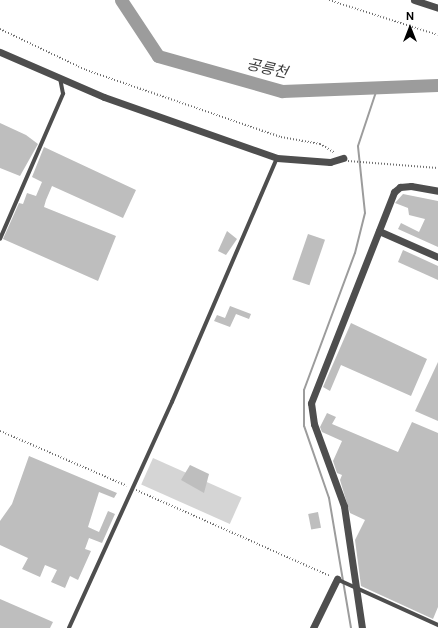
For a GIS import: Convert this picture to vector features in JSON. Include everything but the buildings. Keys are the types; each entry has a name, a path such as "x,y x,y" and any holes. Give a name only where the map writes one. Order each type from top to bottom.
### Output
{"street":[{"path":"414,0 438,8"},
{"path":"0,52 60,79 276,158 330,162 343,158"},
{"path":"362,628 354,587 344,506 314,424 311,403 379,231 389,201 400,186 438,191"},
{"path":"379,231 438,257"},
{"path":"313,628 338,579"}],"lane":[{"path":"0,239 63,94 60,79"},
{"path":"69,628 133,489 276,158"},
{"path":"338,579 438,625"}],"path":[{"path":"329,0 438,35"},
{"path":"0,29 86,70 280,137 320,144 343,158 355,162 438,168"},
{"path":"0,431 338,579"}],"shaded area":[{"path":"153,458 242,497 230,524 141,484"}],"waterway":[{"name":"공릉천","path":"121,0 158,56 282,91 438,85"},
{"path":"351,628 329,498 304,426 304,390 355,253 365,213 358,146 378,86"}]}
